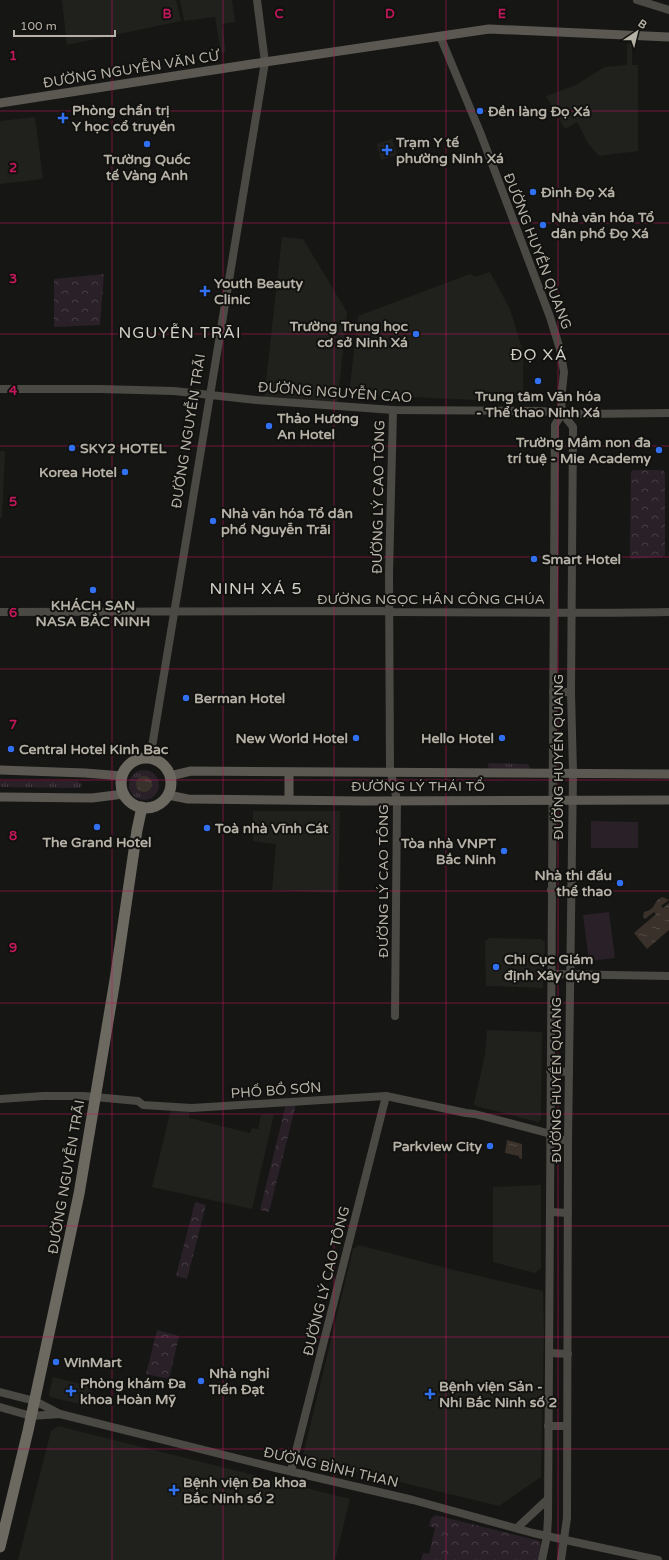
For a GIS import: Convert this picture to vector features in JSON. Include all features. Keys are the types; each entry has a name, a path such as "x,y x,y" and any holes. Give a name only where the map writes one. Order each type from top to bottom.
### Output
{"highway":[{"path":"141,759 150,759 162,764 170,776 171,784 168,795 164,801 157,806 150,808 133,804 124,794 122,787 123,776 133,762 141,759"},
{"name":"ĐƯỜNG NGUYỄN TRÃI","path":"0,1547 35,1401 78,1202 112,998 137,830 142,807"}],"main road":[{"name":"ĐƯỜNG NGUYỄN VĂN CỪ","path":"0,103 489,29 669,37"},
{"path":"0,770 123,776"},
{"name":"ĐƯỜNG LÝ THÁI TỔ","path":"170,776 189,771 289,773 553,772 669,774"},
{"path":"289,773 289,799"},
{"path":"0,797 92,798 124,794"},
{"name":"ĐƯỜNG LÝ THÁI TỔ","path":"168,795 188,799 553,801 669,800"}],"street":[{"name":"ĐƯỜNG NGUYỄN TRÃI","path":"150,759 266,62 257,0"},
{"path":"637,0 669,10"},
{"name":"ĐƯỜNG HUYỀN QUANG","path":"440,36 480,132 560,349 564,372 561,400 562,413 555,425 550,1071 550,1353 547,1536 542,1560"},
{"name":"ĐƯỜNG NGUYỄN CAO","path":"0,389 149,389 210,394 256,400 393,410 669,414"},
{"name":"ĐƯỜNG LÝ CAO TÔNG","path":"393,410 389,574 390,769 398,800 395,1016"},
{"name":"ĐƯỜNG HUYỀN QUANG","path":"561,1560 567,1518 570,890 573,773 571,692 573,426 562,413"},
{"name":"ĐƯỜNG NGỌC HÂN CÔNG CHÚA","path":"0,612 554,612 572,614 669,612"},
{"path":"553,692 571,692"},
{"path":"551,890 570,890"},
{"path":"551,974 669,976"},
{"path":"550,1071 569,1072"},
{"name":"PHỐ BỒ SƠN","path":"0,1099 46,1096 95,1096 143,1104 192,1108 386,1096 475,1114 551,1137 568,1140"},
{"name":"ĐƯỜNG LÝ CAO TÔNG","path":"291,1471 386,1096"},
{"path":"551,1212 568,1213"},
{"path":"550,1353 568,1354"},
{"name":"ĐƯỜNG BÌNH THAN","path":"0,1392 35,1401 60,1414 413,1500 547,1536 658,1560"},
{"path":"0,1407 31,1416 60,1414"},
{"path":"548,1426 567,1426"},
{"path":"517,1528 548,1499"}],"shaded area":[{"path":"62,0 176,0 181,21 67,45"},
{"path":"180,0 232,0 235,22 222,24 226,52 221,53 215,17 184,21"},
{"path":"627,44 632,44 632,65 638,65 638,151 599,156 588,143 577,122 565,129 546,96 576,85 605,67 627,65"},
{"path":"35,117 43,179 0,184 0,121"},
{"name":"Trạm Y tế phường Ninh Xá","path":"392,139 397,155 381,160 377,144"},
{"path":"282,237 303,239 347,312 337,407 264,400"},
{"name":"Trường Trung học cơ sở Ninh Xá","path":"490,272 510,309 523,352 523,401 349,394 358,316 470,274 476,277"},
{"path":"0,451 5,451 2,518 0,518"},
{"path":"253,811 340,811 338,893 272,890 276,844 253,841"},
{"path":"489,938 541,939 545,942 543,988 486,986 485,941"},
{"path":"487,1030 542,1032 541,1119 538,1122 476,1106 474,1104 485,1054"},
{"path":"171,1109 189,1112 189,1118 250,1133 252,1128 258,1129 261,1115 274,1114 252,1209 152,1187"},
{"path":"541,1185 541,1268 535,1273 493,1262 493,1187"},
{"name":"Bệnh viện Sản - Nhi Bắc Ninh số 2","path":"359,1245 454,1270 543,1291 544,1333 541,1477 499,1506 305,1459 303,1455 353,1249"},
{"name":"Phòng khám Đa khoa Hoàn Mỹ","path":"53,1377 93,1387 88,1406 50,1397 49,1394"},
{"name":"Bệnh viện Đa khoa Bắc Ninh số 2","path":"58,1426 350,1499 335,1560 18,1560 51,1431"}],"green space":[{"path":"104,274 100,325 54,327 54,279"},
{"path":"633,470 663,470 665,473 665,555 662,557 631,559 630,557 631,472"},
{"path":"489,763 528,764 530,767 529,769 489,769"},
{"path":"144,770 155,774 159,785 155,796 144,800 133,796 129,785 133,774"},
{"path":"0,781 77,781 82,785 80,788 0,787"},
{"path":"591,821 638,822 638,848 591,848"},
{"path":"609,912 615,958 589,961 583,915"},
{"path":"286,1104 296,1104 269,1212 260,1210"},
{"path":"195,1202 206,1205 187,1279 176,1276"},
{"path":"157,1330 179,1336 169,1379 146,1374"},
{"path":"435,1515 540,1541 541,1548 539,1560 421,1560 423,1553 429,1554 435,1528 429,1526 431,1519"}],"water":[{"path":"144,776 150,778 152,784 150,790 144,792 138,790 136,784 138,778"},
{"path":"663,897 669,900 661,906 663,908 669,903 669,930 647,949 634,933 656,914 654,912 645,919 643,917 644,912 651,909 657,900"},
{"path":"507,1140 522,1144 522,1159 519,1158 519,1156 505,1153"}],"place":[{"name":"Đền làng Đọ Xá","path":"480,111"},
{"name":"Phòng chẩn trị Y học cổ truyền","path":"63,118"},
{"name":"Trường Quốc tế Vàng Anh","path":"147,144"},
{"name":"Trạm Y tế phường Ninh Xá","path":"387,150"},
{"name":"Đình Đọ Xá","path":"533,192"},
{"name":"Nhà văn hóa Tổ dân phố Đọ Xá","path":"543,225"},
{"name":"Youth Beauty Clinic","path":"205,291"},
{"name":"Trường Trung học cơ sở Ninh Xá","path":"416,334"},
{"name":"Trung tâm Văn hóa - Thể thao Ninh Xá","path":"538,381"},
{"name":"Thảo Hương An Hotel","path":"269,426"},
{"name":"SKY2 HOTEL","path":"72,448"},
{"name":"Trường Mầm non đa trí tuệ - Mie Academy","path":"659,450"},
{"name":"Korea Hotel","path":"125,472"},
{"name":"Nhà văn hóa Tổ dân phố Nguyễn Trãi","path":"213,521"},
{"name":"Smart Hotel","path":"534,559"},
{"name":"KHÁCH SẠN NASA BẮC NINH","path":"93,590"},
{"name":"Berman Hotel","path":"186,698"},
{"name":"New World Hotel","path":"356,738"},
{"name":"Hello Hotel","path":"502,738"},
{"name":"Central Hotel Kinh Bac","path":"11,749"},
{"name":"The Grand Hotel","path":"97,827"},
{"name":"Toà nhà Vĩnh Cát","path":"207,828"},
{"name":"Tòa nhà VNPT Bắc Ninh","path":"504,851"},
{"name":"Nhà thi đấu thể thao","path":"620,883"},
{"name":"Chi Cục Giám định Xây dựng","path":"496,967"},
{"name":"Parkview City","path":"490,1146"},
{"name":"WinMart","path":"56,1362"},
{"name":"Nhà nghỉ Tiến Đạt","path":"201,1381"},
{"name":"Phòng khám Đa khoa Hoàn Mỹ","path":"71,1391"},
{"name":"Bệnh viện Sản - Nhi Bắc Ninh số 2","path":"430,1394"},
{"name":"Bệnh viện Đa khoa Bắc Ninh số 2","path":"174,1490"}],"district":[{"name":"NGUYỄN TRÃI","path":"180,332"},
{"name":"ĐỌ XÁ","path":"539,354"},
{"name":"NINH XÁ 5","path":"256,588"}]}
